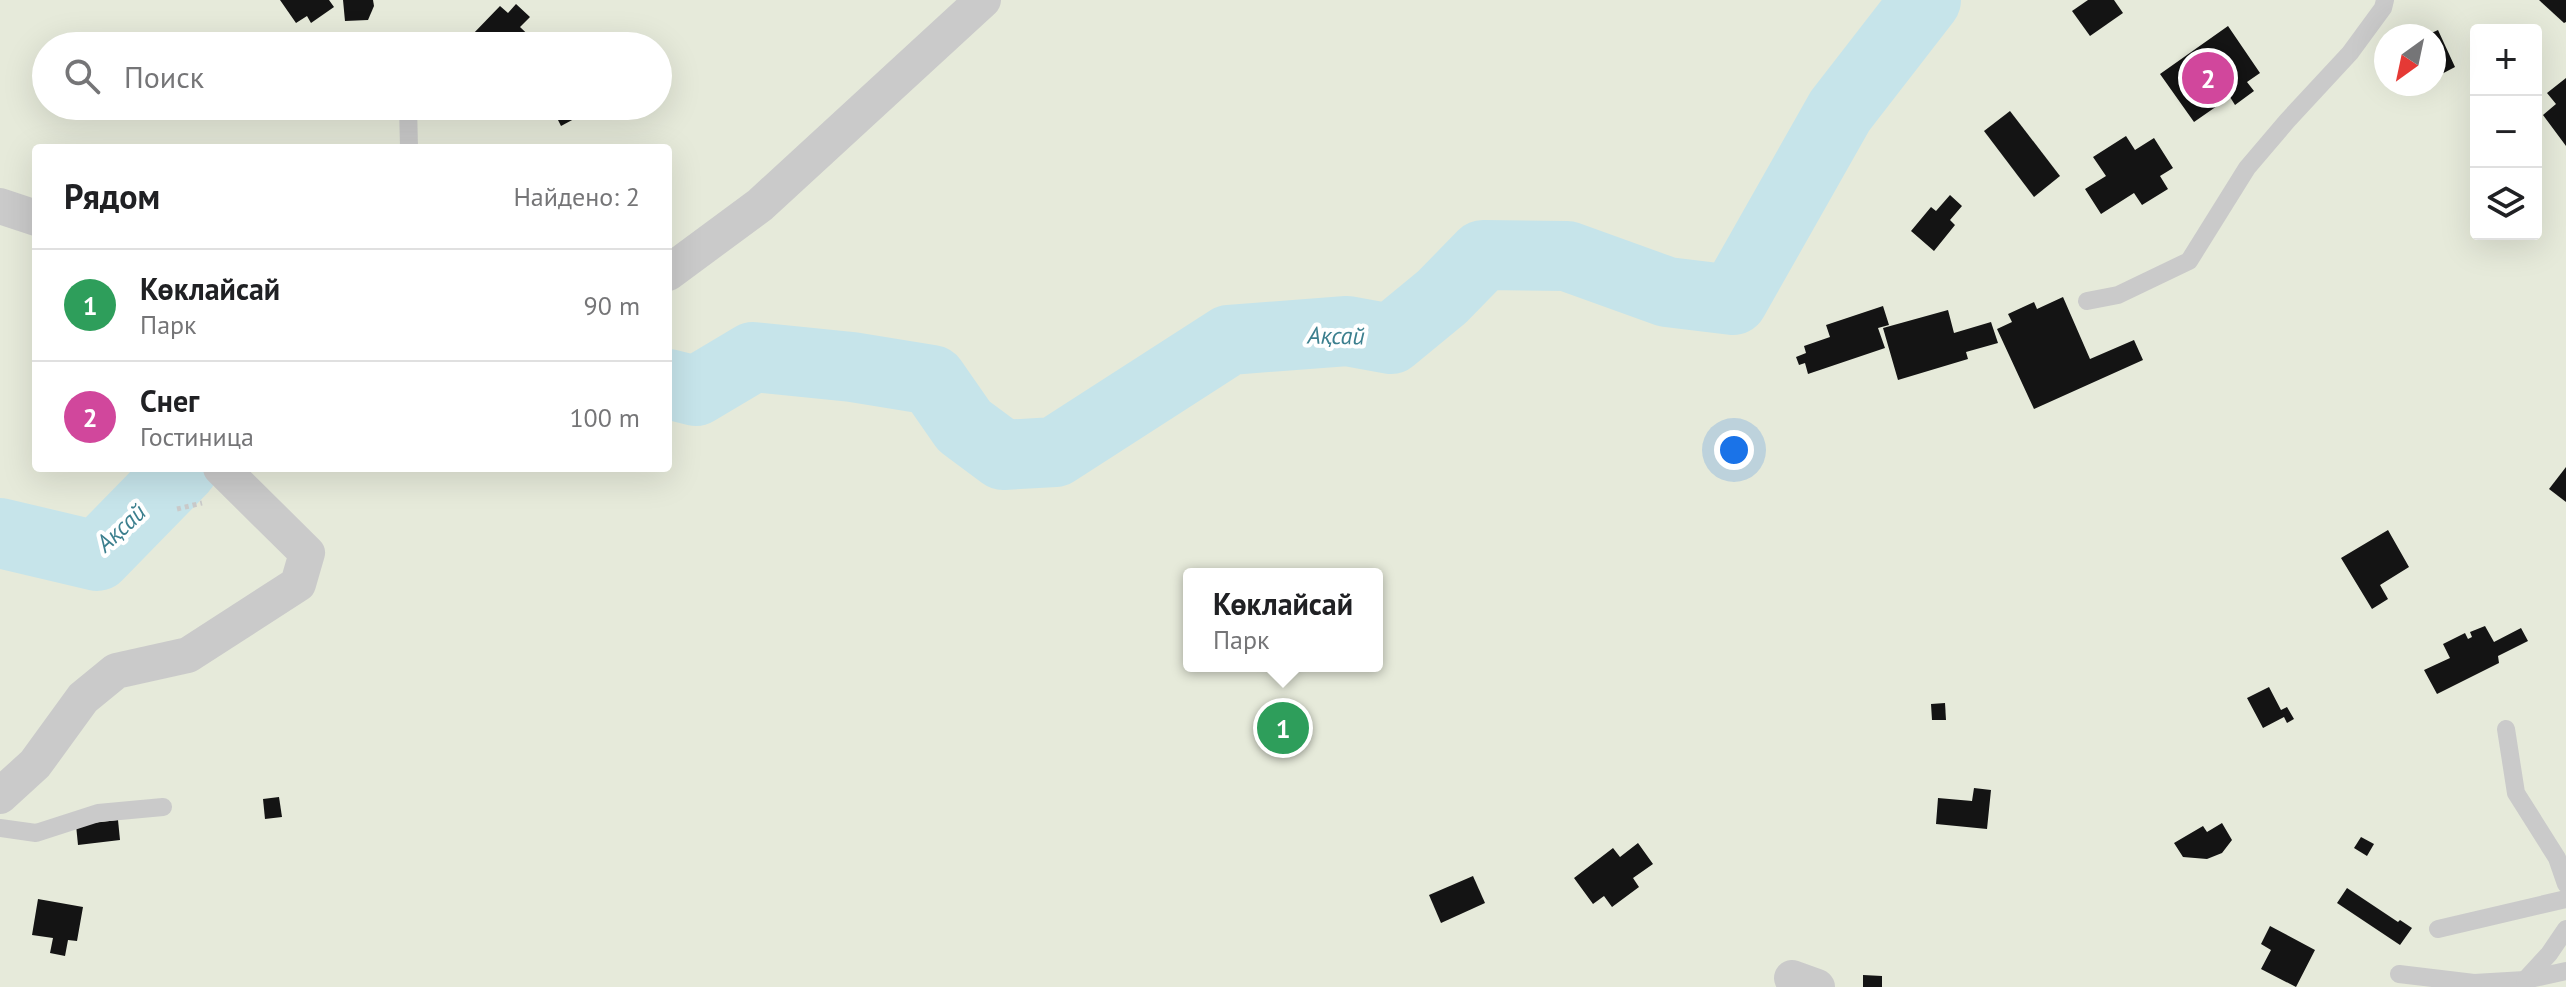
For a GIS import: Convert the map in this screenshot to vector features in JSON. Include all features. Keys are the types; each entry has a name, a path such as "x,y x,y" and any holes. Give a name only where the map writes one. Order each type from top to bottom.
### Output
{"street":[{"path":"672,270 760,205 983,0"},
{"path":"0,206 32,217"},
{"path":"0,796 35,764 83,698 116,671 188,655 298,584 307,553 225,472"}],"lane":[{"path":"2087,301 2118,295 2189,261 2247,168 2350,53 2383,8 2385,0"},
{"path":"408,120 409,144"},
{"path":"2506,729 2516,793 2557,858 2566,884"},
{"path":"0,828 36,833 98,813 163,807"},
{"path":"2438,929 2566,899"},
{"path":"2525,980 2549,954 2566,929"},
{"path":"2399,974 2474,983 2525,980 2566,971"}],"green space":[{"path":"0,0 2566,0 2566,987 0,987"}],"building":[{"path":"280,0 329,0 334,7 311,23 307,16 296,23"},
{"path":"343,0 373,0 374,6 368,20 345,21"},
{"path":"2088,0 2114,0 2123,13 2090,36 2072,11"},
{"path":"2539,0 2566,0 2566,22 2564,23"},
{"path":"516,4 530,17 520,27 525,32 475,32 500,6 508,13"},
{"path":"2228,26 2260,73 2247,82 2254,91 2235,105 2230,97 2194,122 2160,74"},
{"path":"2446,47 2455,67 2446,72"},
{"path":"2566,78 2566,146 2543,115 2556,104 2547,93"},
{"path":"2010,111 2060,176 2034,197 1984,131"},
{"path":"558,120 572,120 561,126"},
{"path":"2126,136 2135,150 2154,138 2173,168 2160,176 2168,189 2142,205 2134,193 2101,214 2085,189 2106,176 2093,157"},
{"path":"1950,195 1962,206 1950,220 1955,225 1934,251 1911,231 1931,207 1936,211"},
{"path":"2063,297 2090,359 2134,340 2143,360 2034,409 1997,329 2012,322 2008,314 2034,302 2037,309"},
{"path":"1883,306 1889,325 1878,328 1885,348 1808,374 1805,363 1799,365 1796,357 1806,353 1804,346 1830,337 1826,325"},
{"path":"1948,310 1954,333 1991,322 1998,343 1966,352 1968,359 1898,380 1883,328"},
{"path":"2566,467 2566,502 2549,489"},
{"path":"2388,530 2409,567 2380,585 2388,599 2372,609 2341,558"},
{"path":"2485,626 2494,642 2521,628 2528,641 2498,656 2499,663 2437,694 2424,670 2450,658 2443,644 2465,633 2468,639 2472,637 2470,632"},
{"path":"2269,687 2281,710 2287,707 2294,719 2287,723 2284,717 2263,728 2247,698"},
{"path":"1945,703 1946,720 1932,720 1931,704"},
{"path":"1974,788 1991,790 1987,829 1936,824 1938,798 1972,801"},
{"path":"279,797 282,817 265,819 263,799"},
{"path":"118,820 120,840 78,845 76,825"},
{"path":"2222,823 2232,840 2222,853 2207,859 2183,857 2174,843 2203,826 2207,832"},
{"path":"2361,837 2374,844 2367,856 2354,848"},
{"path":"1638,843 1653,864 1633,878 1639,887 1612,907 1604,896 1593,904 1574,878 1613,848 1620,857"},
{"path":"1473,876 1485,903 1441,923 1429,895"},
{"path":"2347,888 2412,928 2400,945 2337,903"},
{"path":"38,899 83,907 77,941 68,940 65,956 50,953 53,938 32,935"},
{"path":"2270,926 2315,950 2296,987 2261,969 2271,950 2261,944"},
{"path":"1863,975 1882,976 1882,987 1863,987"}],"waterway":[{"name":"Ақсай","path":"672,385 696,391 753,357 852,367 932,380 964,426 1003,455 1055,452 1229,340 1347,331 1391,339 1442,297 1483,255 1567,256 1667,292 1733,300 1840,111 1926,0"},
{"name":"Ақсай","path":"0,533 97,556 179,472"}],"place":[{"name":"Снег","path":"2208,78"},
{"name":"Көклайсай","path":"1283,728"}]}
